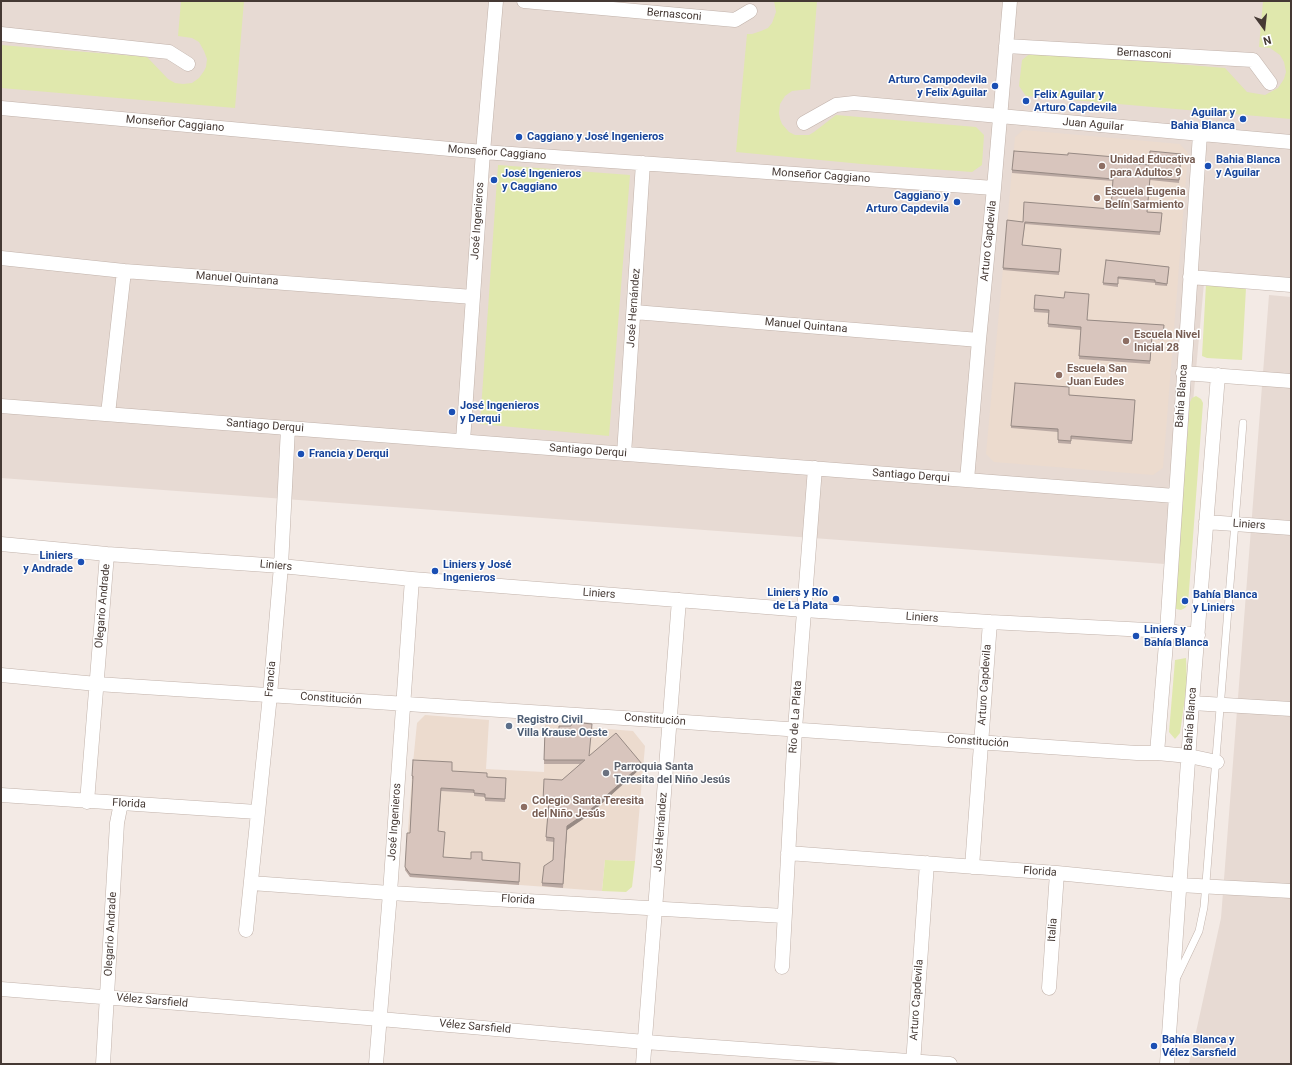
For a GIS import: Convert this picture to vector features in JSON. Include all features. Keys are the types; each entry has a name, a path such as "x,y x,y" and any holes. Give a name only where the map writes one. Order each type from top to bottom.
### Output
{"street":[{"name":"José Ingenieros","path":"463,441 483,152 496,1"},
{"name":"Bernasconi","path":"524,1 735,20 750,11"},
{"name":"Arturo Capdevila","path":"967,480 1010,1"},
{"path":"1,34 169,52 188,64"},
{"name":"Bernasconi","path":"1006,46 1253,60 1270,82"},
{"name":"Juan Aguilar","path":"804,123 836,105 854,103 1291,142"},
{"name":"Monseñor Caggiano","path":"1,108 483,152 994,188"},
{"name":"Bahía Blanca","path":"1156,753 1167,631 1200,134"},
{"name":"José Hernández","path":"624,454 643,163"},
{"name":"Manuel Quintana","path":"1,258 124,271 473,297"},
{"path":"108,414 124,271"},
{"path":"1190,277 1291,285"},
{"name":"Manuel Quintana","path":"634,312 979,340"},
{"path":"1183,373 1291,381"},
{"name":"Bahía Blanca","path":"1167,1064 1192,703 1218,375"},
{"name":"Santiago Derqui","path":"1,406 1175,496"},
{"name":"Francia","path":"246,930 270,695 281,566 288,428"},
{"name":"Río de La Plata","path":"782,967 795,729 815,468"},
{"name":"Liniers","path":"1206,522 1291,528"},
{"name":"Liniers","path":"1,544 107,554 281,566 412,579 804,610 990,622 1167,631 1198,635"},
{"name":"Olegario Andrade","path":"87,802 107,554"},
{"name":"José Ingenieros","path":"376,1064 390,893 402,704 412,579"},
{"name":"José Hernández","path":"643,1064 679,600"},
{"name":"Arturo Capdevila","path":"972,867 990,622"},
{"name":"Constitución","path":"1,675 97,684 670,720 1137,753 1156,753 1189,756 1217,762"},
{"path":"1192,703 1291,709"},
{"name":"Florida","path":"1,795 87,802 257,812"},
{"name":"Olegario Andrade","path":"103,1064 117,824 121,804"},
{"name":"Florida","path":"788,853 1057,873 1179,885 1291,891"},
{"name":"Arturo Capdevila","path":"913,1063 926,863"},
{"name":"Italia","path":"1049,988 1057,873"},
{"name":"Florida","path":"251,883 390,893 784,916"},
{"name":"Vélez Sarsfield","path":"1,989 645,1042 913,1063 950,1064"}],"lane":[{"path":"1172,986 1199,930 1207,886 1243,423"}],"shaded area":[{"path":"1,1 1291,1 1291,291 1204,283 1178,565 1,478"},
{"path":"1023,130 1180,144 1188,153 1163,468 1153,475 994,462 986,454 1015,137"},
{"path":"1269,295 1291,297 1291,1064 1189,1064 1221,918"},
{"name":"Colegio Santa Teresita del Niño Jesús","path":"425,715 489,720 486,769 544,772 545,724 633,731 645,746 635,861 605,860 602,891 410,877 405,870 413,763 417,723"}],"green space":[{"path":"181,1 244,1 235,108 1,88 1,45 147,57 168,79 175,83 192,83 199,78 204,71 207,59 199,42 192,38 178,36"},
{"path":"774,1 817,1 810,89 792,91 785,96 780,104 780,119 782,124 789,132 795,135 809,135 836,115 976,127 984,135 982,165 972,172 862,164 736,152 747,34 752,34 768,28 772,23 776,12"},
{"path":"1263,1 1291,1 1291,119 1026,96 1019,86 1022,60 1032,52 1225,68 1247,92 1265,95 1278,88 1284,79 1286,72 1284,62 1280,55 1270,48 1259,47"},
{"path":"498,165 630,175 609,436 480,424"},
{"path":"1206,284 1246,288 1242,360 1207,358 1202,356"},
{"path":"1196,396 1201,399 1203,403 1188,604 1181,610 1176,609 1173,603 1190,402 1192,398"},
{"path":"1186,658 1187,684 1180,733 1175,739 1169,732 1175,660"},
{"path":"605,860 635,861 632,887 626,892 602,891"}],"building":[{"path":"1014,151 1068,155 1068,153 1115,157 1115,162 1149,165 1150,151 1181,154 1179,180 1150,178 1147,212 1162,213 1160,232 1025,222 1022,245 1061,249 1059,272 1003,268 1007,220 1023,222 1024,202 1111,209 1113,179 1012,170"},
{"path":"1106,260 1169,267 1167,284 1155,282 1155,280 1118,277 1118,284 1103,283"},
{"path":"1065,292 1089,294 1087,320 1164,325 1163,337 1152,336 1150,361 1079,356 1081,327 1048,324 1049,310 1034,309 1035,295 1064,298"},
{"path":"1015,383 1069,387 1069,395 1135,400 1132,441 1071,436 1071,441 1058,440 1058,429 1011,426"},
{"path":"572,722 592,724 589,756 616,733 642,764 589,811 567,826 563,884 542,883 544,866 553,860 554,838 546,837 549,801 543,801 544,779 562,780 585,760 544,760 545,730 559,730 559,726 571,726"},
{"path":"413,760 452,762 452,771 487,773 487,777 506,778 505,799 485,798 485,794 474,793 474,790 441,788 438,831 445,832 443,857 471,859 471,852 482,852 482,860 520,863 519,882 410,874 405,867 407,833 410,833"}],"place":[{"name":"Arturo Campodevila y Felix Aguilar","path":"995,86"},
{"name":"Felix Aguilar y Arturo Capdevila","path":"1026,101"},
{"name":"Aguilar y Bahia Blanca","path":"1243,119"},
{"name":"Caggiano y José Ingenieros","path":"519,137"},
{"name":"Unidad Educativa para Adultos 9","path":"1102,166"},
{"name":"Bahia Blanca y Aguilar","path":"1208,166"},
{"name":"José Ingenieros y Caggiano","path":"494,180"},
{"name":"Escuela Eugenia Belín Sarmiento","path":"1097,198"},
{"name":"Caggiano y Arturo Capdevila","path":"957,202"},
{"name":"Escuela Nivel Inicial 28","path":"1126,341"},
{"name":"Escuela San Juan Eudes","path":"1059,375"},
{"name":"José Ingenieros y Derqui","path":"452,412"},
{"name":"Francia y Derqui","path":"301,454"},
{"name":"Liniers y Andrade","path":"81,562"},
{"name":"Liniers y José Ingenieros","path":"435,571"},
{"name":"Liniers y Río de La Plata","path":"836,599"},
{"name":"Bahía Blanca y Liniers","path":"1185,601"},
{"name":"Liniers y Bahía Blanca","path":"1136,636"},
{"name":"Registro Civil Villa Krause Oeste","path":"509,726"},
{"name":"Parroquia Santa Teresita del Niño Jesús","path":"606,773"},
{"name":"Colegio Santa Teresita del Niño Jesús","path":"524,807"},
{"name":"Bahía Blanca y Vélez Sarsfield","path":"1154,1046"}]}
